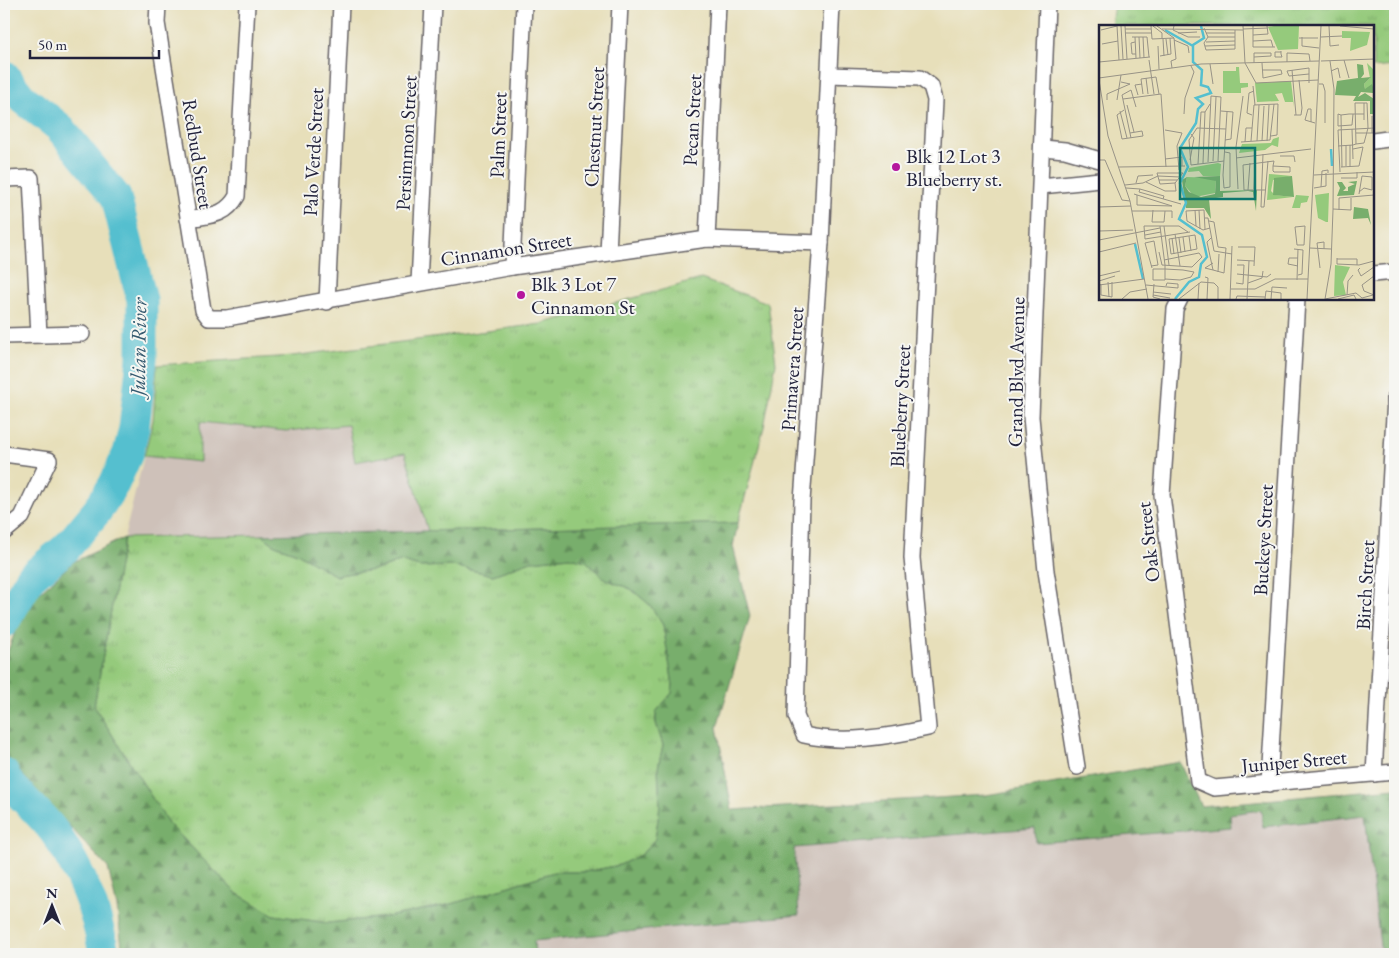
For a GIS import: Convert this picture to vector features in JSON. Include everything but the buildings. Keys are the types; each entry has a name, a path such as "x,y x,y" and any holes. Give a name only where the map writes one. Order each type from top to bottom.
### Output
{"street":[{"name":"Redbud Street","path":"158,4 157,22 203,310"},
{"path":"188,219 218,214 231,207 237,196 247,4"},
{"name":"Palo Verde Street","path":"327,302 341,4"},
{"name":"Persimmon Street","path":"420,284 433,4"},
{"name":"Palm Street","path":"512,267 524,4"},
{"name":"Chestnut Street","path":"608,253 620,4"},
{"name":"Pecan Street","path":"707,239 718,4"},
{"name":"Primavera Street","path":"804,735 796,716 802,501 821,243 832,4"},
{"name":"Grand Blvd Avenue","path":"1047,4 1032,417 1046,571 1077,767"},
{"name":"Blueberry Street","path":"804,735 825,740 900,734 928,728 912,558 935,100 931,86 920,78 829,75"},
{"path":"1374,141 1395,138"},
{"path":"1042,148 1066,150 1099,160"},
{"path":"4,179 31,178 39,335"},
{"path":"1041,186 1099,180"},
{"name":"Cinnamon Street","path":"203,310 209,318 227,318 327,302 512,267 707,239 821,243"},
{"path":"1374,274 1395,272"},
{"name":"Oak Street","path":"1180,300 1175,309 1162,495 1198,781"},
{"name":"Buckeye Street","path":"1269,784 1297,300"},
{"path":"4,336 82,334"},
{"name":"Birch Street","path":"1374,774 1395,398"},
{"path":"4,454 49,460 22,517 4,532"},
{"name":"Juniper Street","path":"1198,781 1214,788 1395,772"}],"shaded area":[{"path":"701,279 768,303 776,363 764,427 733,545 750,616 717,727 732,810 986,795 1180,762 1201,806 1395,788 1395,954 123,954 117,907 108,868 5,756 4,661 25,606 73,562 124,538 153,420 157,365 292,356 541,324"}],"green space":[{"path":"1114,4 1395,4 1395,66 1374,68 1374,25 1111,25"},
{"path":"701,279 768,303 776,363 764,427 738,523 428,531 405,453 355,462 348,425 286,431 200,422 200,462 144,456 153,420 157,365 292,356 541,324"},
{"path":"738,523 733,546 750,616 717,727 732,810 986,795 1180,762 1201,806 1395,788 1395,954 1381,954 1365,815 1263,827 1261,810 1230,814 1231,827 1036,843 1035,828 794,848 799,915 534,941 535,954 123,954 117,907 108,868 5,756 4,661 25,606 73,562 124,538 94,706 168,823 236,893 274,915 328,923 387,917 452,904 554,872 585,872 620,865 642,854 655,839 660,806 658,768 663,745 656,723 656,712 672,693 673,685 663,625 650,605 631,589 605,579 586,561 569,557 531,561 493,575 453,566 419,567 400,561 376,569 336,576 297,553 275,545 262,535"},
{"path":"262,535 275,545 297,553 336,576 384,568 400,561 419,567 453,566 493,575 531,561 569,557 586,561 605,579 631,589 650,605 663,625 673,685 672,693 656,712 656,723 663,745 658,768 660,806 655,839 642,854 620,865 585,872 554,872 452,904 387,917 328,923 274,915 236,893 168,823 94,706 124,538"}],"waterway":[{"name":"Julian River","path":"4,75 21,97 59,127 116,197 142,300 142,359 134,428 128,453 114,484 97,511 67,547 31,577 4,622"},
{"name":"Julian River","path":"4,774 8,782 50,826 73,862 87,891 97,922 104,954"}],"place":[{"name":"Blk 12 Lot 3 Blueberry st.","path":"896,167"},
{"name":"Blk 3 Lot 7 Cinnamon St","path":"521,295"}]}
